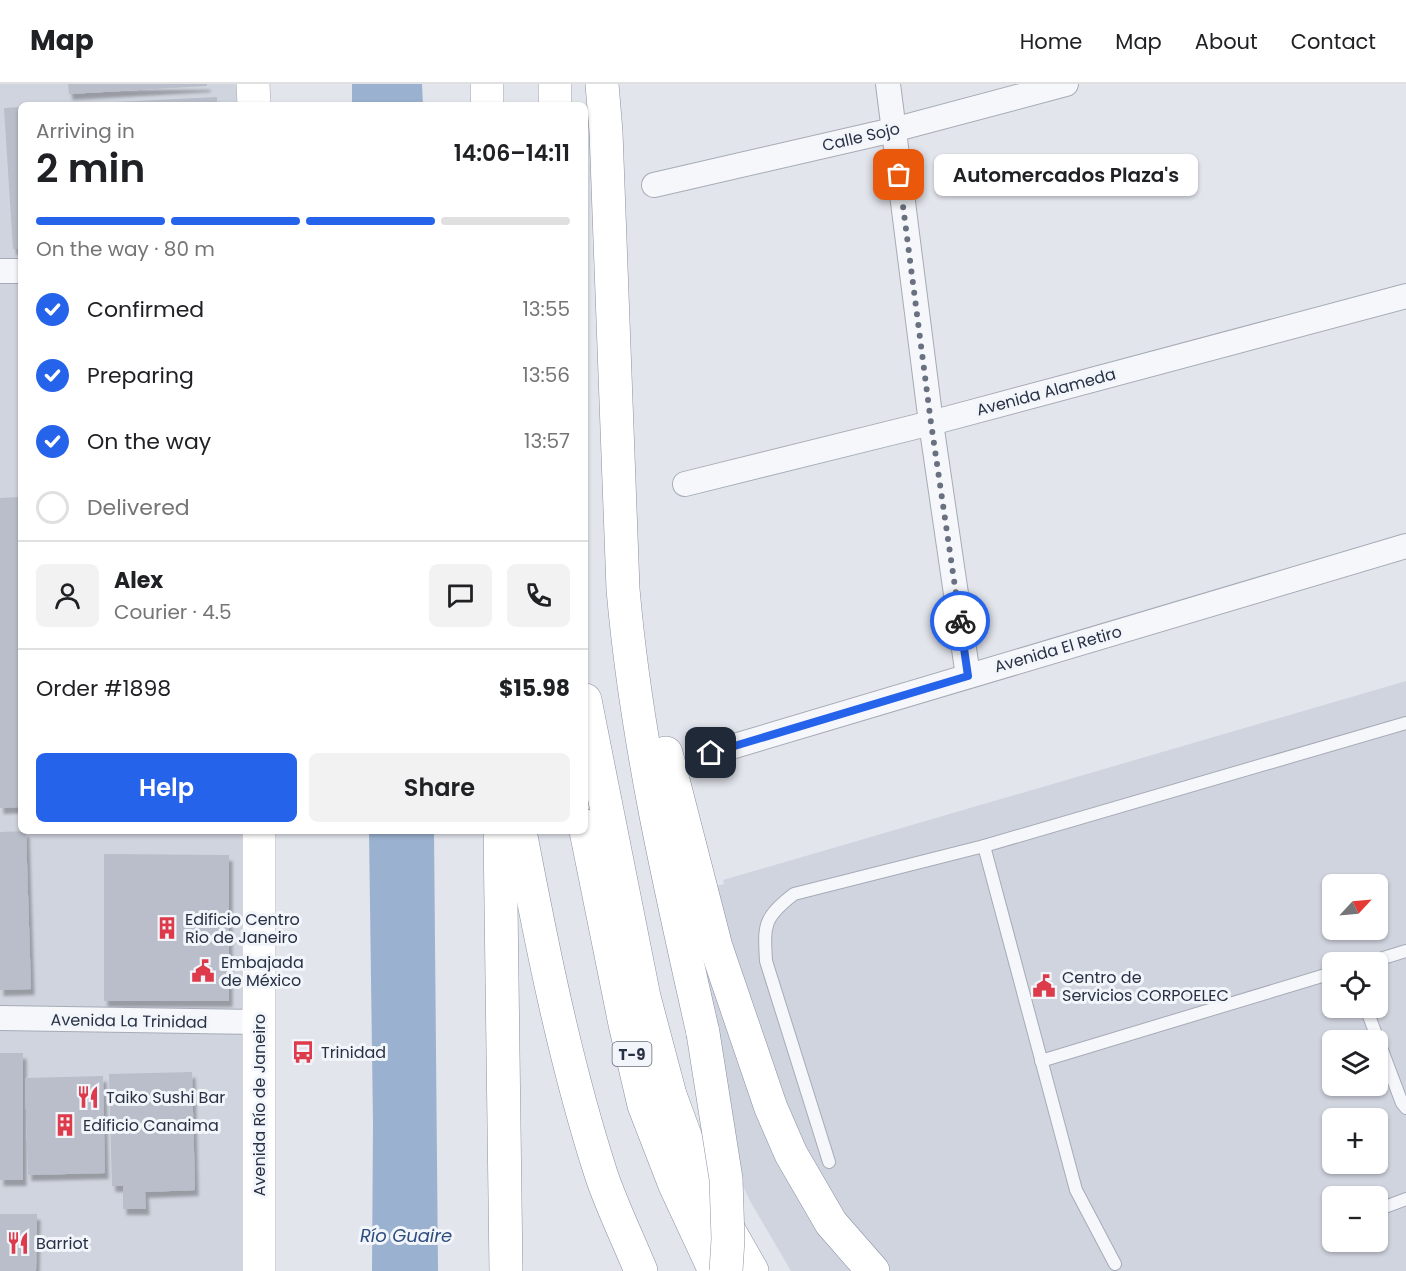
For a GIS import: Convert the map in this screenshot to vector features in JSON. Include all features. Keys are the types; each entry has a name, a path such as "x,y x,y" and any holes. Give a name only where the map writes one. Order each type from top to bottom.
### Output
{"main road":[{"path":"253,84 254,102"},
{"path":"487,84 488,102"},
{"path":"555,84 555,102"},
{"path":"602,84 606,132 623,589 627,637 639,723 672,894 703,1033 726,1179 728,1239 726,1271"},
{"path":"623,589 716,947 771,1108 790,1154 831,1223 873,1271"},
{"path":"588,715 644,997 670,1095 703,1185 752,1271"},
{"name":"Avenida Río de Janeiro","path":"259,834 259,1271"},
{"path":"500,834 506,1271"},
{"path":"521,834 539,929 570,1065 601,1175 641,1271"},
{"name":"T-9","path":"587,834 625,1024 644,1105 675,1185 715,1271"}],"street":[{"path":"888,84 931,423 968,676"},
{"name":"Calle Sojo","path":"654,185 893,130 1066,84"},
{"path":"0,271 18,271"},
{"name":"Avenida Alameda","path":"685,484 931,423 1406,296"},
{"name":"Avenida El Retiro","path":"711,753 1406,546"},
{"name":"Avenida La Trinidad","path":"0,1018 258,1022"}],"lane":[{"path":"829,1162 766,962 764,929 778,907 794,894 984,846 1406,723"},
{"path":"984,846 1076,1190 1115,1264"},
{"path":"1388,957 1406,951"},
{"path":"1041,1061 1322,976"},
{"path":"1370,1018 1402,1103 1406,1108"},
{"path":"1388,1206 1406,1199"}],"shaded area":[{"path":"0,84 246,84 247,102 18,102 18,834 252,834 254,1271 0,1271"},
{"name":"Centro de Servicios CORPOELEC","path":"1406,681 1406,1271 791,1271 750,1201 724,1145 669,899 724,884 723,880"}],"water":[{"path":"352,84 422,84 423,102 352,102"},
{"name":"Río Guaire","path":"369,834 434,834 438,1271 372,1271 373,1123"}],"building":[{"path":"68,84 207,84 207,86 69,94"},
{"path":"217,97 217,102 116,102"},
{"path":"18,107 18,249 13,249 4,108"},
{"path":"18,497 18,807 0,808 0,498"},
{"path":"18,831 18,834 26,834 31,989 0,990 0,832"},
{"name":"Edificio Centro Rio de Janeiro","path":"104,854 229,855 229,1001 104,1001"},
{"path":"0,1053 23,1053 23,1180 0,1180"},
{"path":"192,1072 195,1190 145,1192 146,1209 123,1209 123,1186 112,1186 109,1074"},
{"name":"Edificio Canaima","path":"103,1076 105,1173 28,1175 25,1078"},
{"name":"Barriot","path":"0,1214 37,1214 36,1271 0,1271"}],"way so far":[{"path":"899,175 931,423 960,621"}],"place":[{"name":"Automercados Plaza's","path":"899,175"},
{"name":"Edificio Centro Rio de Janeiro","path":"167,928"},
{"name":"Embajada de México","path":"203,971"},
{"name":"Centro de Servicios CORPOELEC","path":"1044,986"},
{"name":"Trinidad","path":"303,1052"},
{"name":"Taiko Sushi Bar","path":"88,1097"},
{"name":"Edificio Canaima","path":"65,1125"},
{"name":"Barriot","path":"18,1243"}],"route":[{"path":"711,753 968,676 960,621"}]}
